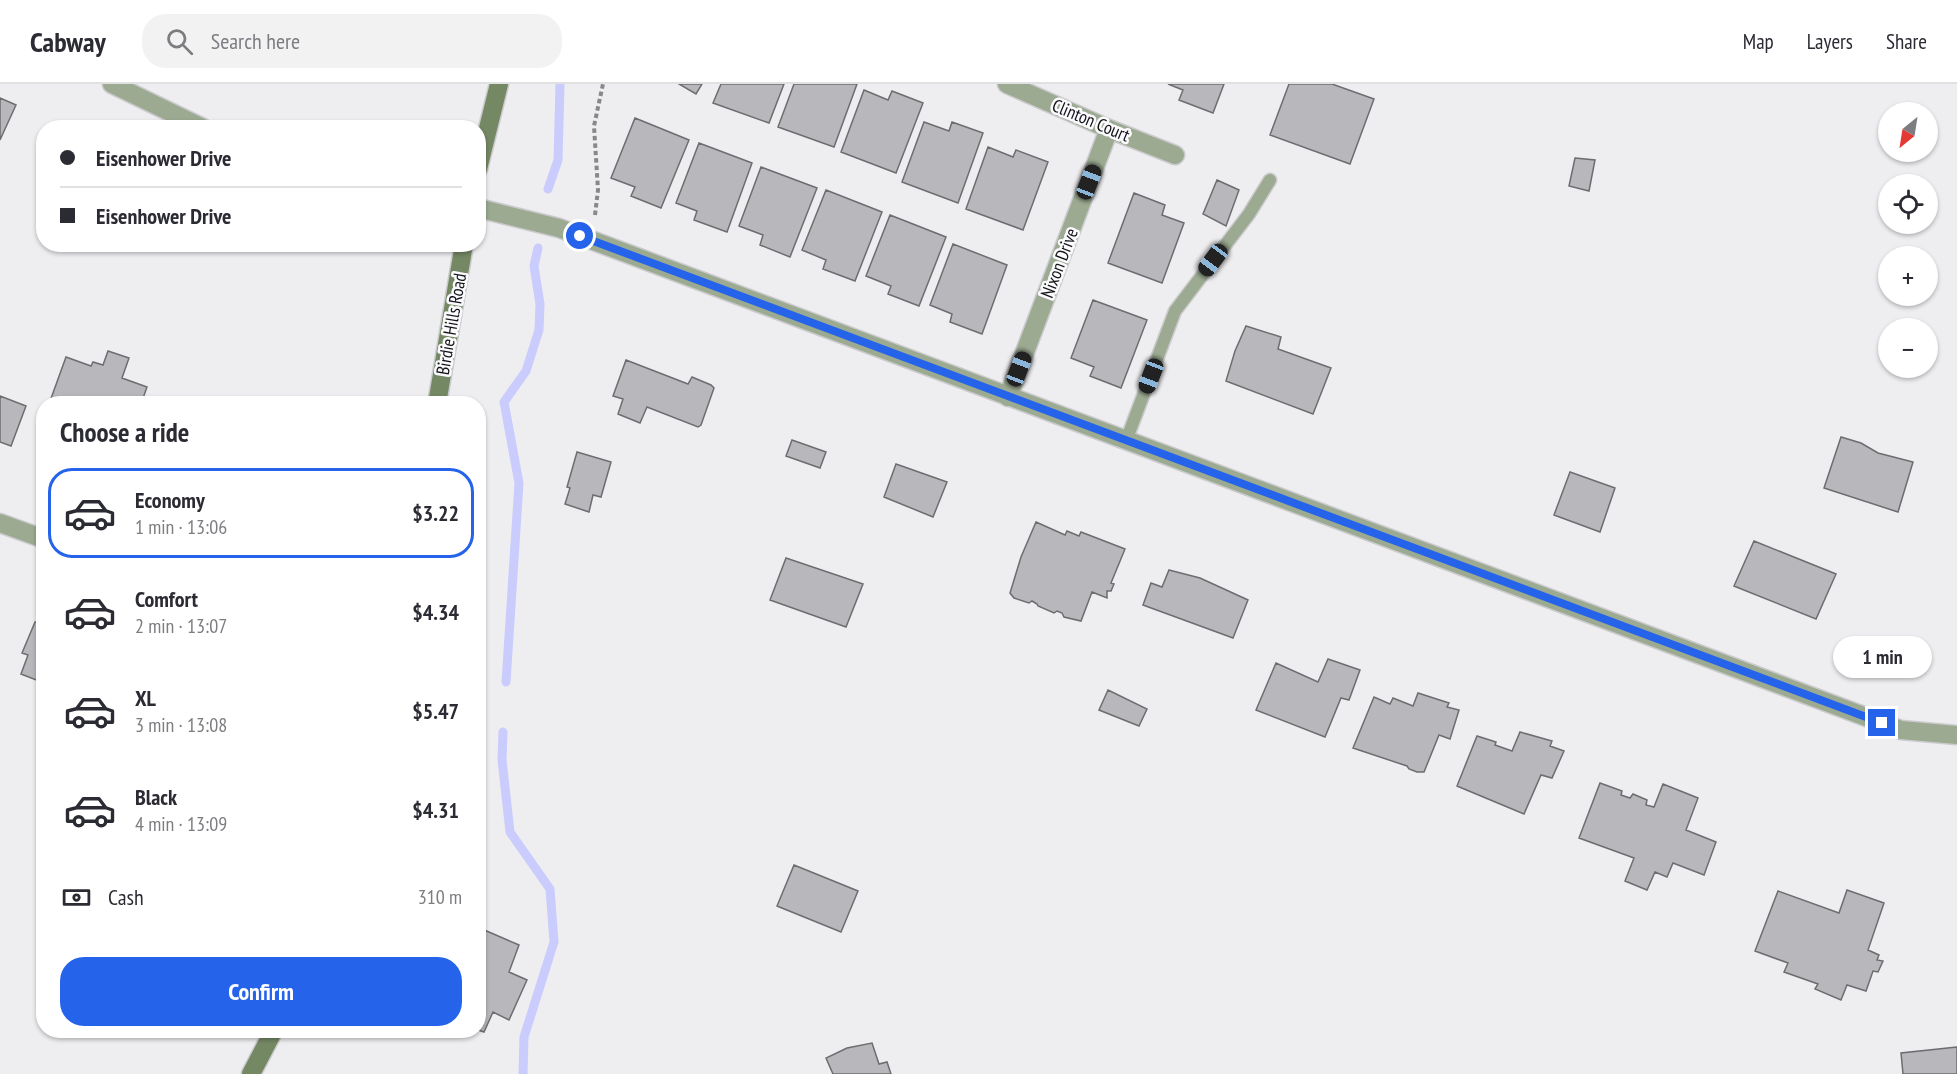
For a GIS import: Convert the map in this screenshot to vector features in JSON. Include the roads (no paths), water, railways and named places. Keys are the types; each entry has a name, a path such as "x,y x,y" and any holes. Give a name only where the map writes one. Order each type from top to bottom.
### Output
{"main road":[{"path":"486,138 500,84"},
{"name":"Birdie Hills Road","path":"438,396 463,252"},
{"path":"250,1074 270,1038"}],"street":[{"path":"112,84 186,120"},
{"name":"Clinton Court","path":"1006,84 1175,155"},
{"name":"Nixon Drive","path":"1008,397 1109,129"},
{"path":"486,210 559,228 1901,730 1957,735"},
{"path":"0,523 36,536"}],"lane":[{"path":"1126,441 1175,311 1249,214 1270,180"}],"waterway":[{"path":"548,189 558,160 560,84"},
{"path":"506,682 519,483 504,402 526,371 539,330 540,304 534,266 538,248"},
{"path":"503,732 502,760 510,832 550,889 554,942 524,1037 523,1074"}]}
